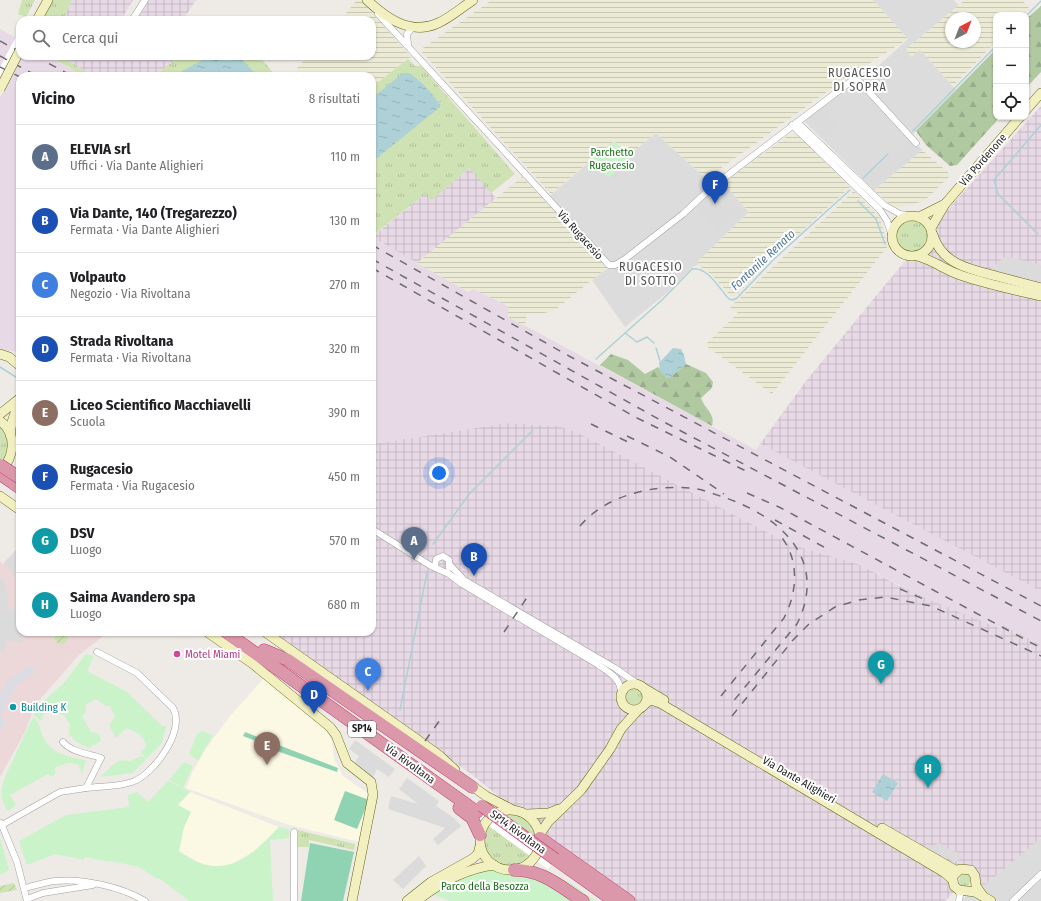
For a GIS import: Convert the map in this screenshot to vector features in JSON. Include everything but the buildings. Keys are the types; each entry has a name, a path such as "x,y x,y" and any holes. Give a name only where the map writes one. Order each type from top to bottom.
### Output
{"highway":[{"path":"0,465 16,481"},
{"path":"0,473 16,482"},
{"name":"Via Rivoltana","path":"242,636 264,650 480,809"},
{"name":"Via Rivoltana","path":"242,636 480,809"},
{"name":"SP14","path":"242,636 265,664 341,723 468,814 474,822 480,840"},
{"name":"SP14","path":"264,650 288,660 472,787"},
{"name":"SP14 Rivoltana","path":"480,809 552,862"},
{"path":"540,836 629,901"},
{"name":"SP14","path":"552,862 601,901"},
{"name":"SP14","path":"552,862 614,901"},
{"path":"514,870 529,870 538,873 583,901"}],"street":[{"path":"39,16 48,0"},
{"path":"135,16 145,0"},
{"path":"366,0 394,21 410,29 436,24 473,0"},
{"path":"366,0 410,48"},
{"path":"410,29 406,36 410,48"},
{"name":"Via Rugacesio","path":"410,48 606,263 613,266 630,256 683,214 711,188 851,80 856,79 916,143"},
{"path":"0,88 16,58"},
{"path":"1029,107 1041,93"},
{"name":"Via Pordenone","path":"932,232 945,204 1017,120"},
{"path":"795,123 884,205 900,214 919,217 926,222 941,253 958,265 1041,288"},
{"path":"795,123 880,210 887,221 894,244 899,251 908,256 917,256 934,261 957,274 1041,296"},
{"name":"Via Pordenone","path":"919,217 945,204"},
{"path":"892,236 897,223 909,216"},
{"path":"917,256 929,248 932,232"},
{"path":"0,354 10,357 16,362"},
{"path":"0,414 16,401"},
{"path":"10,435 11,424 16,410"},
{"path":"0,421 7,427 12,445 10,457 0,473"},
{"path":"12,445 16,448"},
{"path":"0,496 16,507"},
{"path":"376,532 422,561 436,567 439,570 444,571 450,565 450,560 446,556 440,556 436,559 422,561"},
{"path":"436,559 436,567"},
{"name":"Via Dante Alighieri","path":"450,565 464,580 510,610"},
{"name":"Via Dante Alighieri","path":"444,571 462,584 510,610 957,871 963,869 971,870 975,876 976,884 987,899"},
{"path":"213,636 253,664 330,727 336,735 348,763 371,782 373,795 352,901"},
{"path":"271,636 440,756 472,787"},
{"path":"97,652 137,673 173,708 176,713 176,720 171,742 167,750 142,778 130,783 60,792 1,823 25,888 27,900 43,894 97,884"},
{"name":"Via Dante Alighieri","path":"598,662 617,679 621,685 621,692"},
{"path":"540,836 548,822 566,806 590,777 610,749 621,730 646,703 647,694 640,686 628,685 621,692 623,704 621,730"},
{"name":"Via Dante Alighieri","path":"646,703 650,700 660,704 945,873 962,891 968,891 987,899"},
{"path":"623,704 630,710 638,710"},
{"path":"63,742 66,746 73,749 102,758 86,788"},
{"name":"SP14","path":"472,787 511,809"},
{"path":"407,901 432,882 478,854 485,822 492,815 500,811 511,809 527,814 551,812 566,806"},
{"path":"480,840 485,857 494,865 502,869 514,870 525,866 533,860 539,847 540,836 536,824 527,814"},
{"path":"294,832 294,901"},
{"path":"417,901 456,876 480,867 494,865"},
{"path":"957,871 955,885 960,895 959,901"},
{"path":"1013,901 1041,874"},
{"path":"25,888 54,881 70,880 114,888 145,901"},
{"path":"962,901 968,891 976,884"}],"shaded area":[{"path":"72,0 133,0 123,16 65,16"},
{"path":"149,0 196,0 186,16 139,16"},
{"path":"873,0 954,0 959,6 952,12 945,12 945,17 906,49 920,49 956,90 912,135 862,81 908,39"},
{"path":"0,29 16,38 16,60 55,60 77,72 16,72 16,352 0,350"},
{"path":"67,60 174,60 160,72 87,72"},
{"path":"854,81 861,84 922,150 874,190 804,121"},
{"path":"1041,106 1041,592 760,444 806,381 885,285 951,206"},
{"path":"821,108 838,128 826,139 808,119"},
{"path":"656,133 706,179 715,173 749,212 698,261 698,265 692,267 669,291 625,327 592,280 607,269 545,200 614,141 628,156"},
{"path":"910,137 922,150 874,190 863,179"},
{"path":"470,168 496,198 417,263 376,239 376,234 425,194 431,200"},
{"path":"727,195 744,213 723,234 700,212 699,208 710,206 718,199 722,200"},
{"path":"376,239 468,292 473,289 508,306 509,317 756,450 760,444 1041,591 1041,645 1003,625 1001,629 925,598 861,565 790,544 579,433 559,426 507,423 376,443"},
{"path":"1006,256 1041,265 1041,282 990,269"},
{"path":"507,423 559,426 579,433 790,544 861,565 900,586 1001,629 1003,625 1041,645 1041,838 980,889 967,867 951,881 956,890 945,901 635,901 552,840 475,777 280,636 376,636 376,443"},
{"path":"16,550 16,636 103,636 78,656 35,705 25,732 0,777 0,561 3,564"},
{"path":"16,550 16,579 4,563"},
{"path":"3,577 7,591 9,609 16,608 16,636 23,636 22,643 7,640 4,653 0,652 0,578"},
{"path":"31,665 36,672 17,685 0,717 0,692 6,688 4,683"},
{"path":"264,678 326,729 332,742 334,759 343,776 369,794 359,842 289,825 186,788 193,771 205,750 230,716"},
{"path":"0,717 6,720 0,732"},
{"path":"355,740 395,769 389,777 377,769 372,779 353,765 359,756 349,749"},
{"path":"407,778 439,801 436,806 454,818 461,826 438,845 433,839 445,828 388,809 391,796 418,804 399,789"},
{"path":"190,792 279,827 258,849 231,865 219,867 203,865 179,851 184,827 191,812 178,805"},
{"path":"1041,838 1041,901 962,901 967,894 976,892"},
{"path":"939,843 964,857 955,862 927,848"},
{"path":"419,856 426,866 403,889 393,880"}],"green space":[{"path":"22,0 35,0 27,16 18,14"},
{"path":"52,0 72,0 65,16 44,16"},
{"path":"357,0 361,0 375,16 343,16"},
{"path":"492,0 873,0 908,39 846,78 706,179 656,133 628,156 614,141 551,194 420,50"},
{"path":"965,0 1022,0 1029,8 1026,12 993,12 993,45 953,86 920,50 911,57 906,49 945,17 945,48 981,48 981,12 951,12"},
{"path":"1041,6 1041,72 1029,85 1029,48 1029,16"},
{"path":"376,17 411,57 376,84 376,72 294,72 304,60 376,60"},
{"path":"993,52 993,120 997,120 957,165 950,166 926,145 916,131"},
{"path":"408,59 415,66 421,66 515,174 491,193 469,168 431,201 425,194 376,233 376,84"},
{"path":"56,60 67,60 87,72 77,72"},
{"path":"174,60 262,60 273,72 160,72"},
{"path":"790,134 798,135 850,187 772,259 735,296 731,296 711,274 698,265 698,261 749,212 725,185 725,182"},
{"name":"Parchetto Rugacesio","path":"614,141 631,160 608,178 592,159"},
{"path":"922,150 951,175 924,201 901,207 893,207 874,190"},
{"path":"522,177 608,267 554,311 539,314 527,313 525,326 508,317 508,306 473,289 468,292 417,263"},
{"path":"854,191 880,218 888,246 772,394 705,345 738,313 730,307"},
{"path":"915,221 921,223 926,228 928,237 926,246 921,251 909,253 903,251 898,246 896,234 898,228 903,223"},
{"path":"611,354 628,360 645,374 658,367 667,378 669,378 686,364 706,373 713,382 712,388 701,398 711,415 713,422 712,426 600,365"},
{"path":"0,426 6,436 7,446 5,456 0,466"},
{"path":"54,636 68,636 66,642 61,644 56,642 54,637"},
{"path":"86,654 94,656 87,671 127,692 162,726 166,726 162,743 146,759 141,752 146,747 142,737 136,732 126,728 116,738 109,725 115,717 110,706 105,706 96,699 86,704 86,711 82,716 91,732 99,734 101,741 89,748 76,742 69,734 70,725 64,715 59,714 54,708 44,714 41,721 34,715 36,708 65,682"},
{"path":"631,689 637,689 642,694 640,703 637,705 631,705 626,700 626,694"},
{"path":"33,717 38,723 44,739 49,746 64,755 86,760 82,774 78,764 70,763 55,767 55,775 51,777 48,774 10,795 16,805 8,811 2,799 3,781"},
{"path":"202,731 213,735 198,761 189,754 197,734"},
{"path":"245,732 338,768 337,772 274,750 274,748 243,736"},
{"path":"142,756 146,760 132,773 100,777 114,764 122,760 130,761"},
{"path":"184,762 193,766 183,788 169,780"},
{"path":"168,781 190,792 178,805 191,812 184,827 179,851 194,860 208,865 221,866 234,863 257,849 279,827 289,829 289,838 270,840 273,901 189,901 159,878 157,879 139,867 85,857 84,860 55,854 27,865 19,841 66,815 129,807 128,795 137,792 148,802"},
{"path":"345,791 369,800 357,829 334,820"},
{"path":"510,814 524,818 532,826 536,840 532,854 524,862 510,866 496,862 488,854 484,840 488,826 496,818"},
{"path":"298,830 355,844 354,850 309,840 309,847 298,847"},
{"path":"0,838 9,870 0,875"},
{"path":"310,843 354,852 343,901 301,901"},
{"name":"Parco della Besozza","path":"488,869 509,873 544,872 569,882 596,901 450,901 434,895 465,876"},
{"path":"965,874 969,876 971,880 969,884 965,886 961,884 959,880 961,876"},
{"path":"14,883 17,890 0,893 0,886"}],"water":[{"path":"203,60 242,60 254,72 180,72"},
{"path":"403,73 409,73 432,94 440,107 376,159 376,95"},
{"path":"673,348 681,349 686,364 667,378 660,371 659,363"},
{"path":"883,774 898,783 887,801 872,792"}],"pier":[{"path":"16,37 16,60 19,60 0,96 0,67"},
{"path":"485,801 558,854 548,869 475,816"}],"waterway":[{"name":"Fontanile Renato","path":"1029,13 1041,1"},
{"name":"Fontanile Renato","path":"913,131 994,48"},
{"path":"1038,234 998,194 994,180 1041,125"},
{"name":"Fontanile Renato","path":"863,178 888,154"},
{"name":"Fontanile Renato","path":"596,359 662,300 692,269 698,269 708,275 729,299 733,300 737,298 774,259 850,190"},
{"path":"858,201 876,219 885,244"},
{"path":"625,333 637,342 647,337 654,343"},
{"path":"656,348 660,361"},
{"path":"0,367 16,377"},
{"path":"433,544 470,493 533,430"},
{"path":"400,710 427,572"}],"railway":[{"path":"0,41 16,50"},
{"path":"0,56 30,72"},
{"path":"42,60 65,72"},
{"path":"0,67 16,75"},
{"path":"376,247 569,356 1041,606"},
{"path":"376,261 662,421 1041,621"},
{"path":"376,270 635,417 750,473"},
{"path":"591,424 632,444"},
{"path":"627,436 670,457 724,494"},
{"path":"580,526 591,515 604,506 634,493 666,488 682,488 697,489 726,498 766,517 782,530 794,545 803,562 807,581 805,601 797,624 731,704"},
{"path":"747,493 779,507 1041,648"},
{"path":"775,520 831,551"},
{"path":"721,696 784,618 789,608 794,586 793,563 785,542 778,533"},
{"path":"900,589 926,600"},
{"path":"504,632 530,593"},
{"path":"732,716 793,640 809,624 835,607 859,600 885,597 931,606 1041,656"},
{"path":"425,741 440,720"}],"place":[{"name":"Rugacesio","path":"715,204"},
{"name":"ELEVIA srl","path":"414,560"},
{"name":"Via Dante, 140 (Tregarezzo)","path":"474,576"},
{"name":"Motel Miami","path":"177,654"},
{"name":"DSV","path":"881,684"},
{"name":"Volpauto","path":"368,691"},
{"name":"Building K","path":"13,707"},
{"name":"Strada Rivoltana","path":"314,714"},
{"name":"Liceo Scientifico Macchiavelli","path":"267,765"},
{"name":"Saima Avandero spa","path":"928,788"}],"district":[{"name":"RUGACESIO DI SOPRA","path":"860,80"},
{"name":"RUGACESIO DI SOTTO","path":"651,274"}]}
